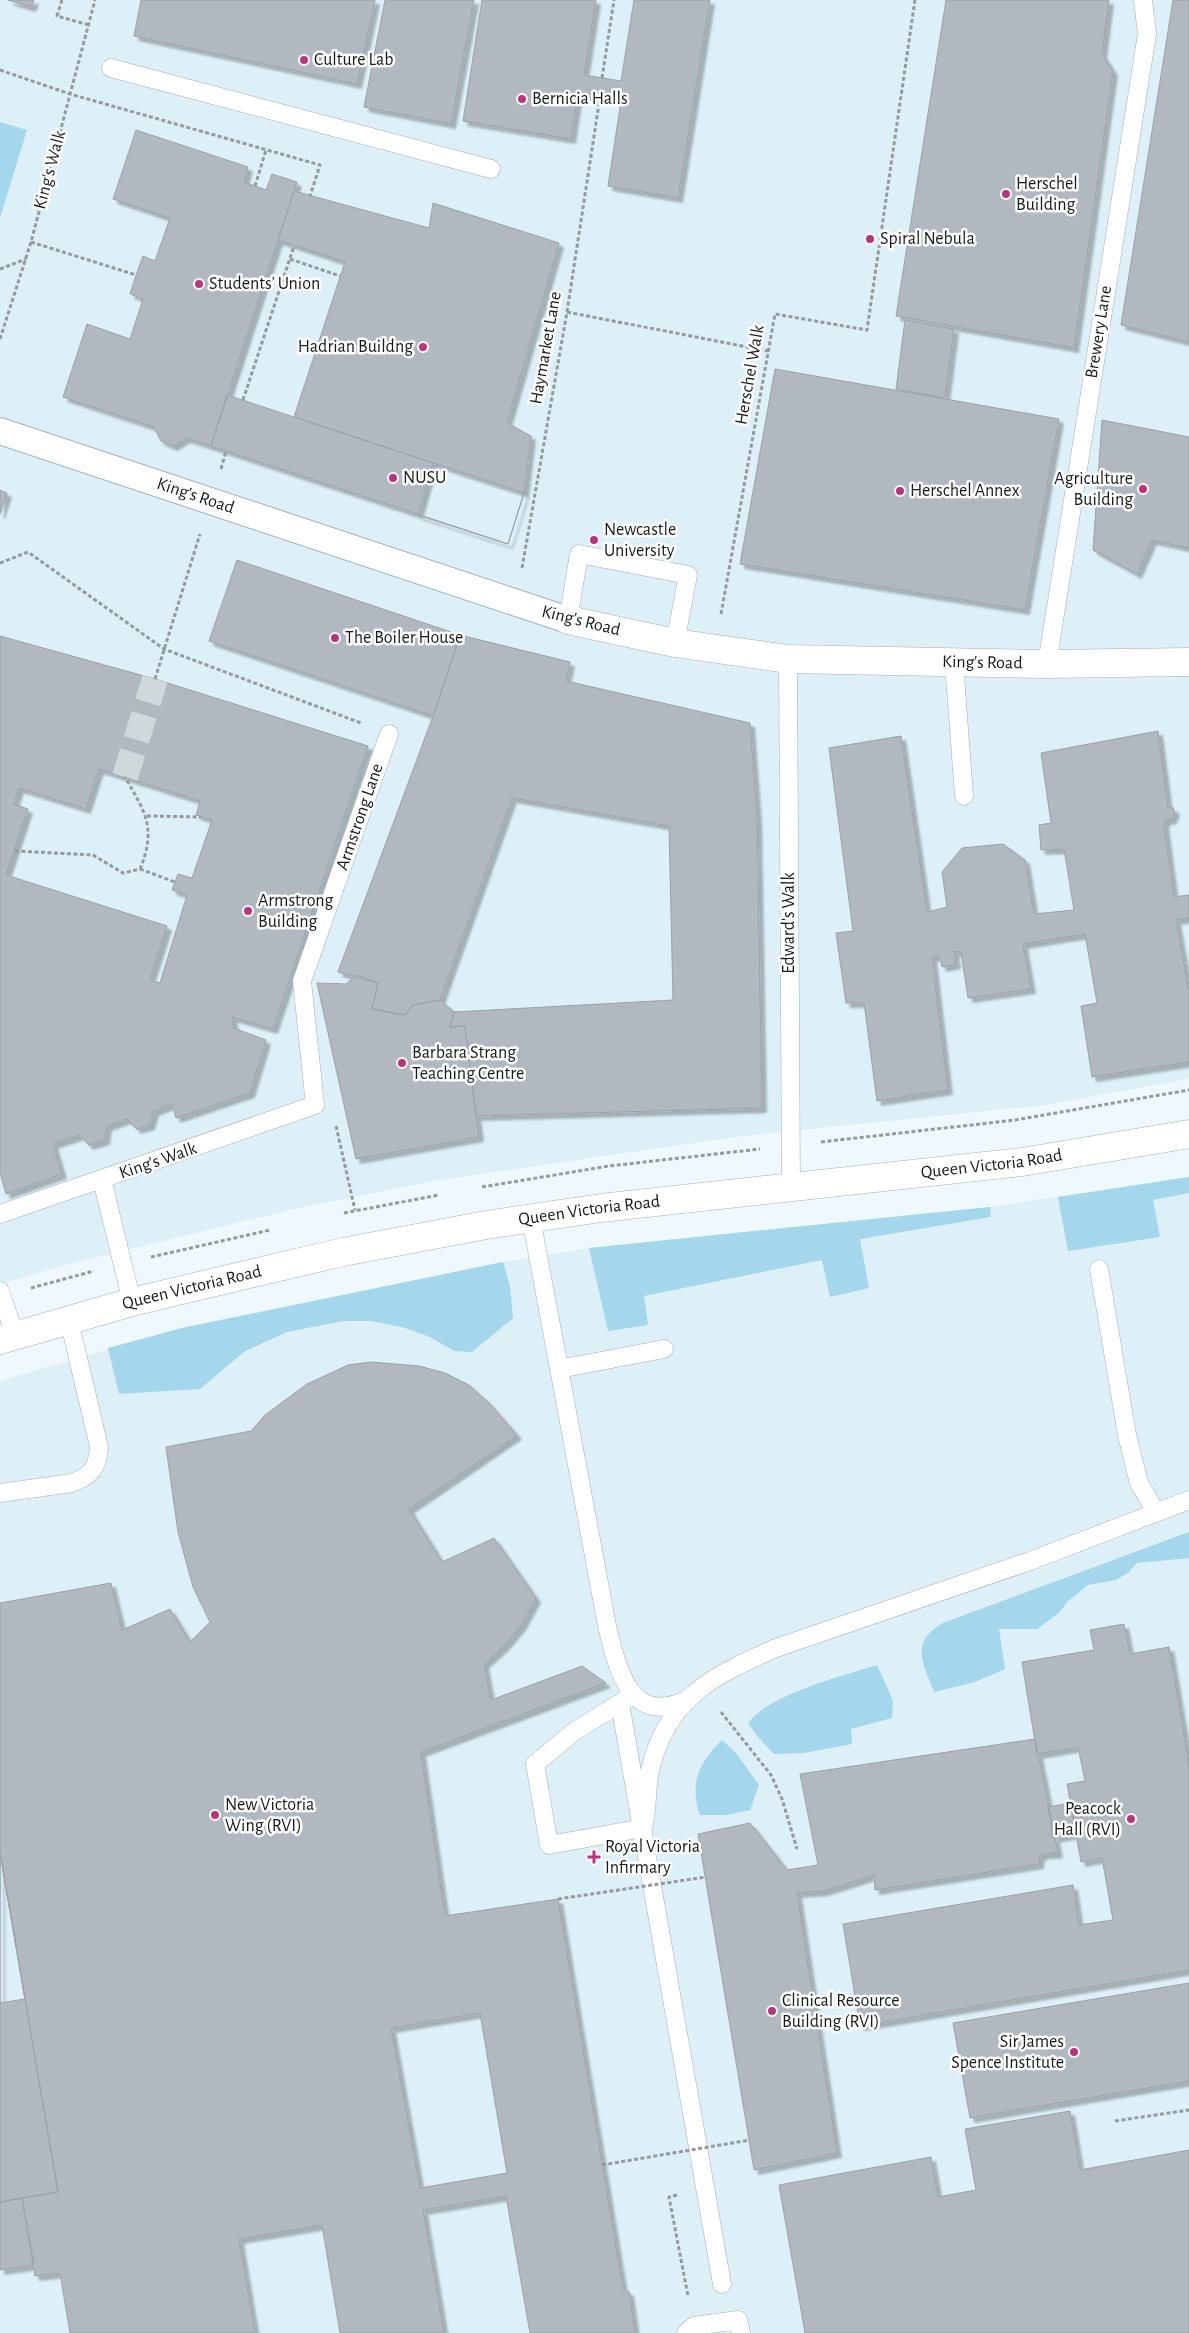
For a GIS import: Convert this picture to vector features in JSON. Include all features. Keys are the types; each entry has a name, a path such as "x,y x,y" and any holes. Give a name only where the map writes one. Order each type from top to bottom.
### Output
{"street":[{"name":"King's Road","path":"0,431 568,620 675,643 788,658 1047,664 1189,662"},
{"name":"Queen Victoria Road","path":"8,1338 132,1302 343,1252 531,1218 628,1204 1022,1162 1189,1134"}],"lane":[{"name":"Brewery Lane","path":"1047,664 1147,34 1143,0"},
{"path":"112,68 491,169"},
{"path":"568,620 579,554 688,575 675,643"},
{"name":"Edward's Walk","path":"788,658 791,1188"},
{"path":"954,662 964,796"},
{"name":"Armstrong Lane","path":"315,1105 302,981 389,734"},
{"name":"King's Walk","path":"0,1214 315,1105"},
{"path":"102,1180 132,1302"},
{"path":"531,1218 607,1626 616,1662 624,1682 643,1828 722,2284"},
{"path":"1100,1269 1127,1435 1139,1483 1156,1512"},
{"path":"0,1291 8,1338"},
{"path":"0,1493 72,1483 83,1479 94,1470 98,1459 99,1447 68,1320"},
{"path":"559,1369 664,1349"},
{"path":"643,1828 549,1845 535,1764 575,1731 627,1699 655,1707 672,1707 684,1701 699,1688 738,1664 776,1648 1030,1561 1189,1500"},
{"path":"643,1828 650,1772 656,1751 684,1701"},
{"path":"686,2333 694,2326 738,2320 741,2333"}],"path":[{"path":"62,0 57,16 89,25"},
{"name":"King's Walk","path":"0,339 31,242 95,0"},
{"path":"602,78 614,0"},
{"name":"Herschel Walk","path":"733,652 721,617 775,314 867,330 915,0"},
{"path":"0,70 70,94 320,165 310,196"},
{"name":"Haymarket Lane","path":"516,603 567,312 600,97"},
{"path":"255,186 266,150"},
{"path":"31,242 136,275"},
{"path":"243,400 294,246"},
{"path":"0,269 26,259"},
{"path":"290,259 340,276"},
{"path":"567,312 768,351"},
{"path":"155,679 226,451"},
{"path":"0,563 28,552 164,649 389,734"},
{"path":"125,777 147,816 149,849 140,869"},
{"path":"147,816 200,817"},
{"path":"15,851 93,855 122,873 140,869 175,882"},
{"path":"524,1179 790,1145 1015,1120 1189,1090"},
{"path":"335,1120 355,1210"},
{"path":"719,1710 745,1739 771,1775 782,1799 797,1849"},
{"path":"558,1899 706,1877"},
{"path":"1115,2121 1189,2110"},
{"path":"602,2165 750,2140"}],"shaded area":[{"name":"Newcastle University","path":"0,0 1189,0 1189,1079 1045,1105 743,1136 439,1180 294,1209 61,1266 0,1285"},
{"path":"0,122 27,130 0,218"},
{"name":"Royal Victoria Infirmary","path":"1189,1177 1189,2333 0,2333 0,1381 182,1328 503,1262 589,1248 990,1207"},
{"path":"1189,1177 1189,1193 1153,1200 1160,1237 1068,1251 1058,1197"},
{"path":"990,1207 991,1217 860,1239 869,1288 830,1297 822,1260 644,1296 648,1325 608,1331 589,1248"},
{"path":"503,1262 510,1286 513,1318 472,1352 454,1351 430,1337 405,1328 371,1321 343,1321 287,1332 245,1351 200,1389 119,1394 108,1348 182,1328"},
{"path":"1189,1532 1189,1558 1137,1563 1129,1572 1116,1580 1088,1585 1067,1602 1060,1612 1037,1629 999,1629 1005,1669 975,1682 934,1692 923,1662 922,1646 932,1630 943,1623"},
{"path":"877,1665 893,1701 892,1718 851,1729 852,1744 804,1753 774,1754 748,1723 758,1713 789,1695"},
{"path":"722,1740 736,1753 759,1785 750,1810 727,1815 700,1815 696,1793 698,1774 707,1757"}],"building":[{"path":"8,0 34,0 31,7"},
{"name":"Culture Lab","path":"141,0 375,0 357,84 134,36"},
{"path":"385,0 474,0 451,124 364,107"},
{"name":"Bernicia Halls","path":"482,0 596,0 584,75 621,81 634,0 710,0 678,198 608,186 621,101 578,94 571,139 463,121"},
{"name":"Herschel Building","path":"946,0 1109,0 1102,54 1113,71 1074,348 896,316"},
{"path":"1173,0 1189,0 1189,342 1121,325"},
{"name":"Students' Union","path":"136,130 248,167 244,182 266,190 272,174 297,182 211,446 186,438 173,446 161,441 154,427 63,397 87,324 130,339 143,299 130,294 136,275 143,256 155,261 170,218 113,199"},
{"name":"Hadrian Buildng","path":"294,191 429,228 433,203 559,243 507,423 531,436 524,493 508,544 418,515 433,463 294,417 345,262 278,240"},
{"path":"905,320 954,329 945,398 896,389"},
{"name":"Herschel Annex","path":"775,369 1059,419 1025,610 740,564"},
{"name":"NUSU","path":"227,395 524,493 508,544 211,446"},
{"name":"Agriculture Building","path":"1102,420 1189,437 1189,548 1152,540 1137,574 1093,550"},
{"path":"0,490 7,493 0,514"},
{"name":"The Boiler House","path":"237,560 460,635 433,716 209,641"},
{"path":"460,635 570,662 566,681 750,723 757,818 762,1108 476,1116 465,1026 450,1027 454,1012 673,1000 669,826 512,798 440,1000 413,1005 405,1015 372,1009 378,983 338,972 433,716"},
{"name":"Armstrong Building","path":"0,636 155,679 368,746 273,1029 232,1017 234,1028 266,1040 250,1093 176,1118 172,1104 154,1111 150,1125 137,1129 127,1119 107,1126 105,1140 89,1145 80,1135 53,1144 62,1174 6,1194 0,1173","holes":["99,769 200,801 196,815 212,820 192,878 178,874 172,890 187,895 160,983 150,980 167,926 6,875 28,809 14,804 19,788 86,809"]},
{"path":"1158,731 1168,807 1173,808 1175,812 1171,820 1167,819 1164,824 1174,897 1189,895 1189,918 1176,920 1189,992 1189,1062 1092,1077 1081,1006 1097,1003 1085,934 1023,944 1031,989 968,998 961,952 954,952 956,964 942,967 939,955 932,957 948,1090 877,1101 864,1003 846,1003 836,933 853,931 829,748 901,736 927,912 947,907 942,872 962,848 1003,844 1025,860 1034,914 1074,910 1064,849 1041,850 1039,825 1051,823 1041,753"},
{"name":"Barbara Strang Teaching Centre","path":"356,975 378,983 372,1009 405,1015 413,1005 440,1000 454,1012 450,1027 465,1026 479,1137 356,1159 317,983 346,984"},
{"name":"New Victoria Wing (RVI)","path":"371,1362 419,1366 445,1373 469,1385 489,1403 517,1435 409,1509 442,1562 494,1538 536,1598 521,1626 504,1646 484,1664 491,1700 582,1666 606,1683 421,1752 445,1916 558,1899 623,2289 629,2292 635,2333 530,2333 506,2196 423,2210 444,2333 340,2333 322,2225 239,2239 255,2333 70,2333 60,2273 35,2276 22,2198 58,2192 0,1853 0,1603 111,1583 122,1630 170,1609 190,1642 210,1622 193,1587 178,1532 166,1447 251,1431 265,1415 307,1384 348,1365","holes":["480,2013 507,2173 420,2188 391,2028"]},
{"name":"Peacock Hall (RVI)","path":"1124,1624 1130,1654 1169,1647 1189,1763 1189,1970 860,2026 843,1924 1073,1885 1079,1925 1113,1920 1102,1858 1081,1862 1067,1784 1085,1781 1078,1747 1037,1754 1022,1662 1094,1650 1090,1630"},
{"name":"Clinical Resource Building (RVI)","path":"1035,1739 1058,1853 1040,1855 1039,1864 875,1890 874,1875 824,1891 797,1893 837,2153 754,2170 698,1834 750,1823 787,1870 818,1865 800,1774"},
{"path":"1071,1803 1076,1834 1053,1838 1048,1807"},
{"path":"0,1853 58,2192 0,2202"},
{"path":"0,1853 25,1999 0,2003"},
{"name":"Sir James Spence Institute","path":"1189,1983 1189,2081 970,2118 953,2023"},
{"path":"1070,2111 1080,2170 1189,2150 1189,2333 805,2333 779,2185 931,2157 938,2197 976,2190 965,2129"},
{"path":"22,2198 34,2265 0,2270 0,2202"}],"tunnel":[{"path":"125,777 155,679"}],"place":[{"name":"Culture Lab","path":"304,60"},
{"name":"Bernicia Halls","path":"522,99"},
{"name":"Herschel Building","path":"1006,194"},
{"name":"Spiral Nebula","path":"870,239"},
{"name":"Students' Union","path":"199,284"},
{"name":"Hadrian Buildng","path":"423,347"},
{"name":"NUSU","path":"393,478"},
{"name":"Agriculture Building","path":"1143,489"},
{"name":"Herschel Annex","path":"900,491"},
{"name":"Newcastle University","path":"594,540"},
{"name":"The Boiler House","path":"335,638"},
{"name":"Armstrong Building","path":"248,911"},
{"name":"Barbara Strang Teaching Centre","path":"402,1063"},
{"name":"New Victoria Wing (RVI)","path":"215,1815"},
{"name":"Peacock Hall (RVI)","path":"1131,1819"},
{"name":"Royal Victoria Infirmary","path":"594,1857"},
{"name":"Clinical Resource Building (RVI)","path":"772,2011"},
{"name":"Sir James Spence Institute","path":"1074,2052"}]}
